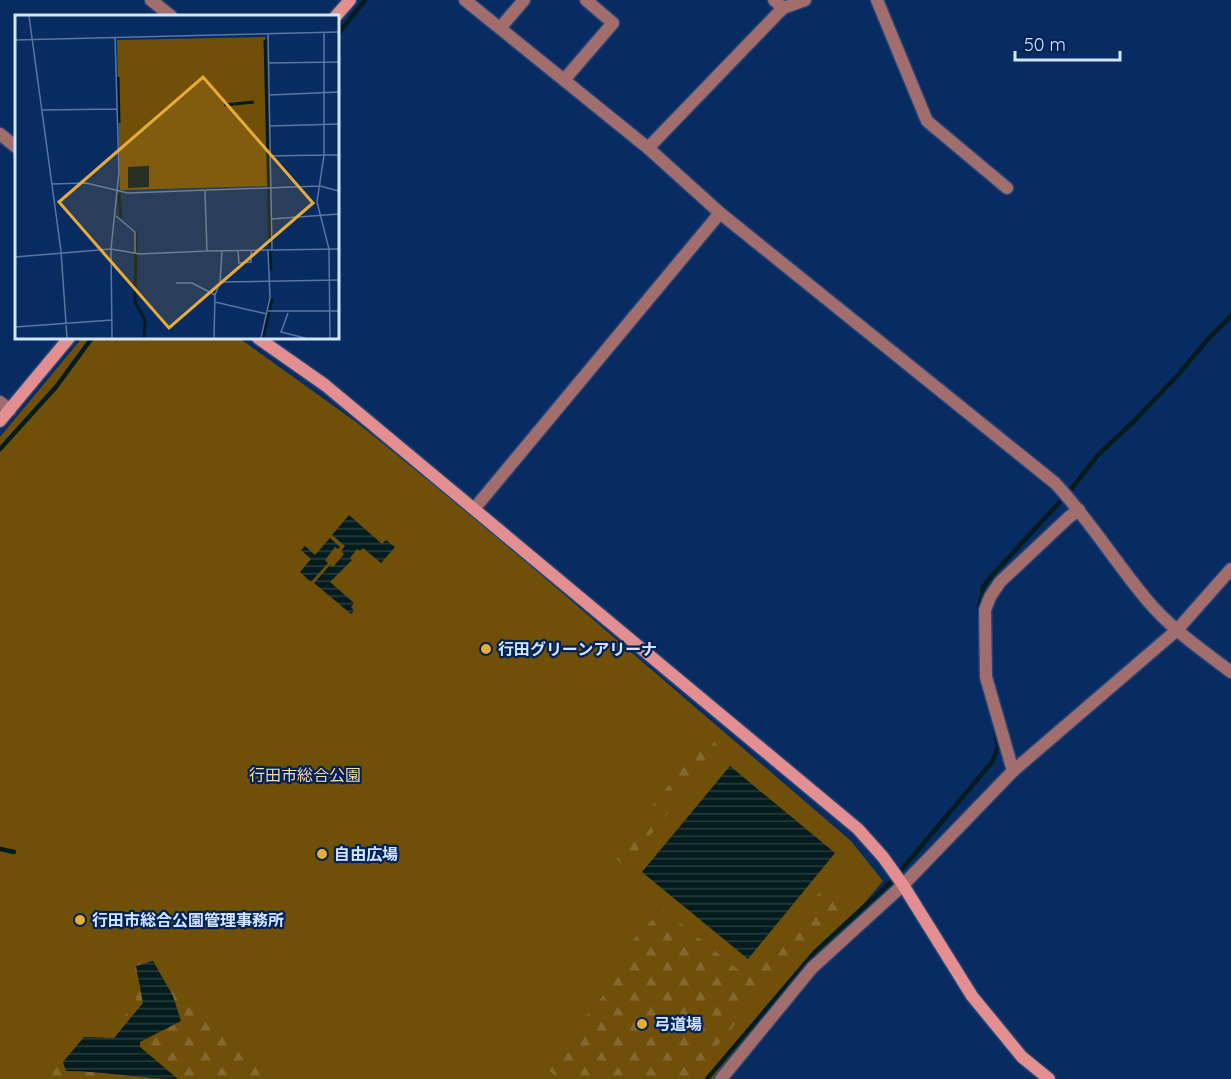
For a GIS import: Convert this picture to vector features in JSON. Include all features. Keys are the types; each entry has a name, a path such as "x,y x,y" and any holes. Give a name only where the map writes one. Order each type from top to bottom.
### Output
{"street":[{"path":"151,0 170,15"},
{"path":"337,15 350,0"},
{"path":"465,0 648,148 720,213 1055,483 1079,510 1148,601 1177,630 1231,672"},
{"path":"500,28 525,0"},
{"path":"564,80 613,23 586,0"},
{"path":"648,148 778,4 805,0"},
{"path":"878,0 927,121 1007,188"},
{"path":"0,134 15,146"},
{"path":"474,509 720,213"},
{"path":"0,421 5,406 68,339"},
{"path":"259,339 325,385 858,829 884,857 972,996 1022,1056 1049,1079"},
{"path":"1013,771 986,677 985,610 1000,582 1079,510"},
{"path":"721,1079 812,968 903,885 1013,771 1177,630 1231,570"}],"green space":[{"name":"行田市総合公園","path":"81,339 240,339 356,422 470,514 851,841 883,881 716,1079 0,1079 0,437"},
{"path":"708,737 721,748 625,866 612,855"},
{"path":"825,886 846,906 806,941 689,1079 559,1079 545,1067 614,982 630,943 663,909 746,976"},
{"path":"156,956 185,994 238,1045 283,1079 35,1079 76,1031 110,1034 136,1001 128,967"}],"shaded area":[{"path":"349,515 382,544 386,540 395,547 381,563 363,548 360,551 357,549 350,558 352,560 330,582 354,603 351,607 354,611 351,614 314,583 330,565 333,567 344,554 341,551 345,546 332,535"},
{"path":"330,538 340,547 338,549 335,547 325,560 328,563 311,582 300,572 311,559 301,550 305,546 315,555"},
{"path":"730,766 835,853 748,959 642,872"},
{"path":"153,961 173,996 181,1021 140,1042 140,1047 178,1079 66,1071 63,1062 84,1037 114,1038 143,1003 136,966"}],"waterway":[{"path":"339,33 365,0"},
{"path":"980,616 983,587 996,571 1069,492 1098,455 1135,420 1231,316"},
{"path":"0,449 56,387 91,339"},
{"path":"707,1079 815,952 892,881 992,762 998,747 995,728"},
{"path":"0,849 14,852"}],"place":[{"name":"行田グリーンアリーナ","path":"486,649"},
{"name":"自由広場","path":"322,854"},
{"name":"行田市総合公園管理事務所","path":"80,920"},
{"name":"弓道場","path":"642,1024"}]}
